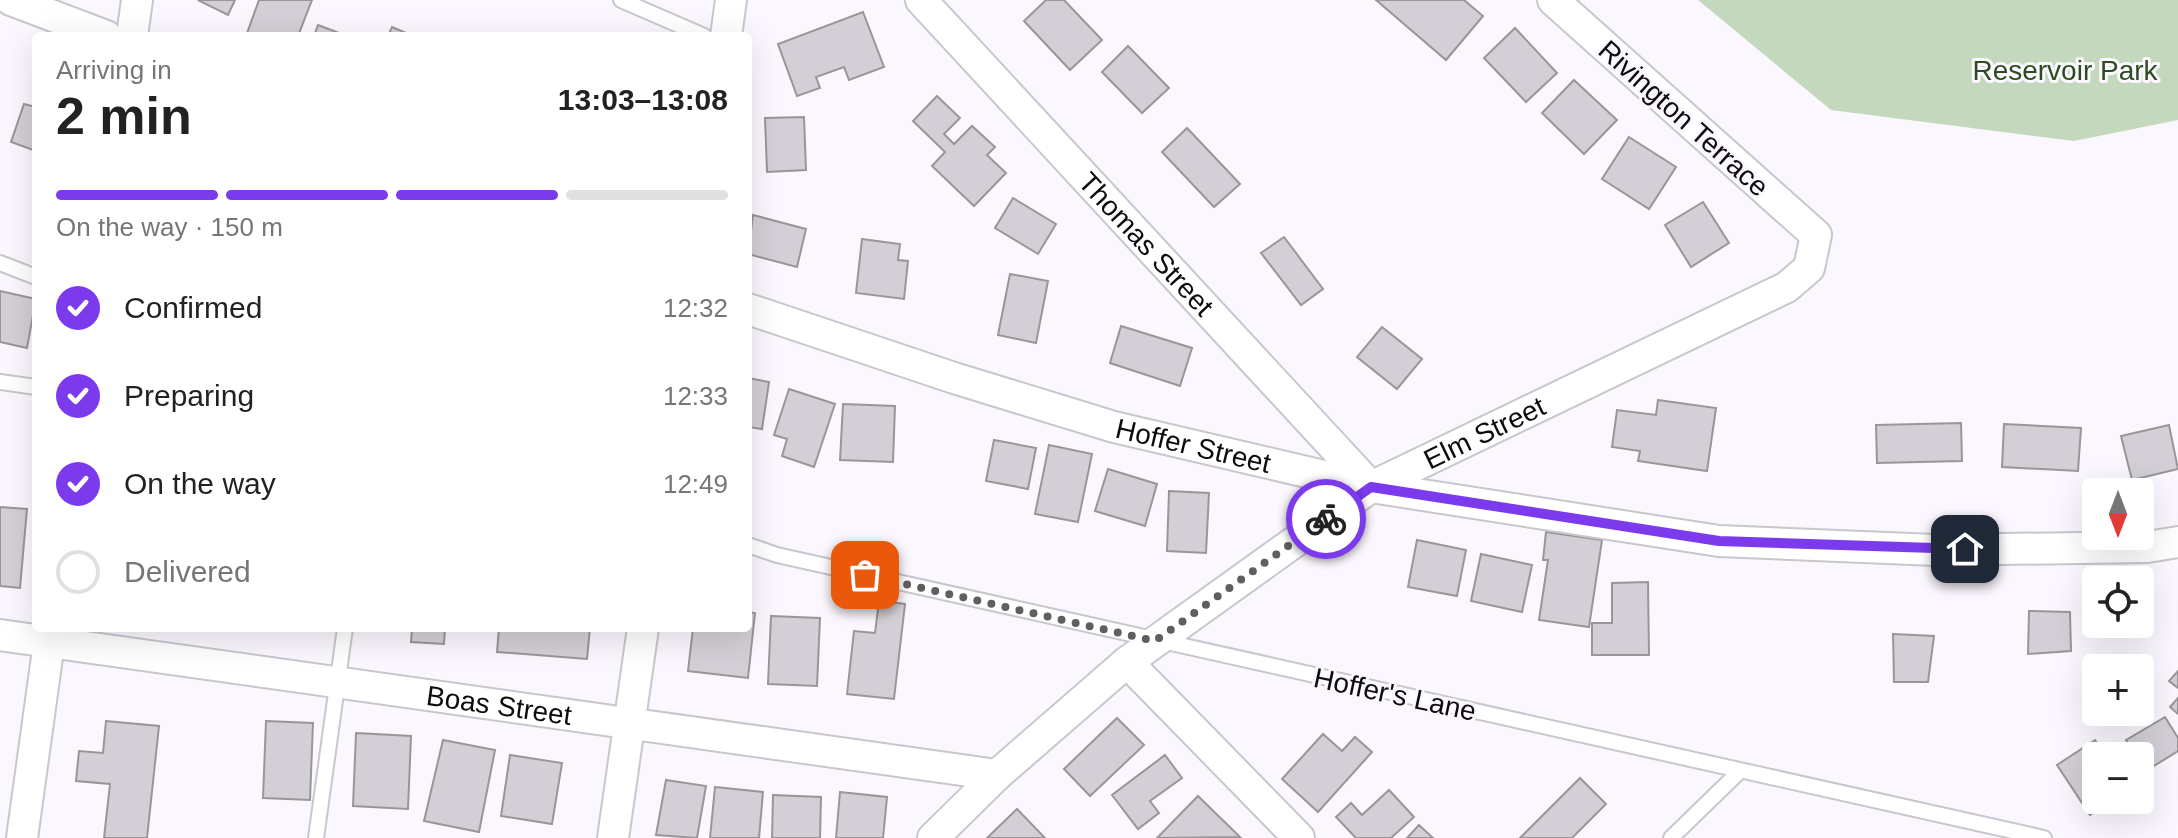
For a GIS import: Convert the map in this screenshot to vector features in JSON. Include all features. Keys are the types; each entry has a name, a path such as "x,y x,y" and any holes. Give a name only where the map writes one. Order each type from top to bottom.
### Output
{"street":[{"path":"11,0 95,32"},
{"path":"133,32 137,0"},
{"path":"727,32 731,0"},
{"name":"Thomas Street","path":"921,0 1371,487"},
{"name":"Rivington Terrace","path":"1553,0 1816,235"},
{"name":"Elm Street","path":"941,835 997,775 1127,662 1371,487 1787,287 1809,268 1816,235"},
{"name":"Hoffer Street","path":"752,310 1114,427 1371,487 1719,541 1935,550 2147,547 2178,542"},
{"path":"613,838 642,632"},
{"name":"Boas Street","path":"0,635 50,635 338,683 997,775"},
{"path":"22,838 50,635"},
{"path":"1127,662 1297,837"}],"lane":[{"path":"621,0 695,32"},
{"path":"0,263 32,275"},
{"path":"0,382 32,386"},
{"name":"Hoffer's Lane","path":"752,546 793,559 1155,641 2044,838"},
{"path":"316,838 344,632"},
{"path":"1671,838 1740,771"}],"green space":[{"name":"Reservoir Park","path":"1698,0 2178,0 2178,120 2074,141 1831,110"}],"building":[{"path":"198,0 235,0 228,15"},
{"path":"259,0 312,0 300,32 247,32"},
{"path":"1046,0 1064,0 1102,40 1070,70 1024,21"},
{"path":"1376,0 1464,0 1483,16 1446,60"},
{"path":"863,12 884,67 849,80 844,67 816,77 820,88 797,96 778,44"},
{"path":"318,25 336,32 315,32"},
{"path":"1515,28 1557,73 1526,102 1484,58"},
{"path":"1128,46 1169,88 1142,113 1102,72"},
{"path":"1574,80 1617,120 1584,154 1542,113"},
{"path":"937,96 960,118 944,134 954,144 972,126 995,147 987,155 1006,173 974,206 932,166 945,152 913,121"},
{"path":"24,104 32,106 32,150 11,142"},
{"path":"804,117 806,170 767,172 765,118"},
{"path":"1187,128 1240,184 1214,207 1162,152"},
{"path":"1629,137 1676,167 1649,209 1602,179"},
{"path":"1013,198 1056,224 1038,254 995,228"},
{"path":"1703,202 1729,243 1691,267 1665,225"},
{"path":"753,215 806,229 797,267 752,255"},
{"path":"1284,237 1323,289 1301,305 1261,253"},
{"path":"862,239 900,244 898,260 908,261 904,299 856,293"},
{"path":"1010,274 1048,281 1036,343 998,335"},
{"path":"0,291 32,298 27,348 0,342"},
{"path":"1121,326 1192,348 1180,386 1110,363"},
{"path":"1382,327 1422,359 1397,389 1357,357"},
{"path":"752,379 769,382 762,429 752,428"},
{"path":"789,389 835,404 814,467 782,456 787,439 774,435"},
{"path":"1658,400 1716,408 1707,471 1638,461 1640,451 1612,447 1617,410 1656,415"},
{"path":"843,404 895,406 893,462 840,460"},
{"path":"1961,423 1962,461 1877,463 1876,425"},
{"path":"2004,424 2081,428 2078,471 2002,467"},
{"path":"2169,425 2178,469 2132,478 2121,436"},
{"path":"994,440 1036,448 1028,489 986,481"},
{"path":"1049,445 1092,454 1078,522 1035,514"},
{"path":"1108,469 1157,484 1145,526 1095,511"},
{"path":"1169,491 1209,493 1206,553 1167,551"},
{"path":"0,507 27,509 20,588 0,586"},
{"path":"1546,532 1602,540 1589,627 1539,620 1548,560 1543,560"},
{"path":"1417,540 1466,550 1457,596 1408,587"},
{"path":"1481,554 1532,565 1522,612 1471,601"},
{"path":"1648,582 1649,655 1592,655 1592,623 1612,623 1612,583"},
{"path":"879,601 905,604 894,699 847,694 854,631 875,633"},
{"path":"2029,611 2070,612 2071,651 2028,654"},
{"path":"752,613 755,613 748,678 688,671 693,632 752,632"},
{"path":"771,616 820,618 817,686 768,684"},
{"path":"412,632 445,632 444,644 411,642"},
{"path":"499,632 590,632 587,659 497,652"},
{"path":"1893,634 1934,636 1928,682 1894,682"},
{"path":"2178,671 2178,688 2169,681"},
{"path":"2178,698 2178,714 2170,707"},
{"path":"2165,717 2178,738 2178,751 2154,766 2154,742 2126,740"},
{"path":"1117,718 1144,745 1090,796 1064,769"},
{"path":"106,721 159,726 147,838 104,838 110,784 76,781 79,751 103,753"},
{"path":"266,721 313,723 310,800 263,798"},
{"path":"356,733 411,736 408,809 353,806"},
{"path":"1323,734 1342,751 1355,737 1372,752 1318,812 1282,779"},
{"path":"443,740 495,750 479,832 424,821"},
{"path":"2082,749 2082,803 2057,765"},
{"path":"510,755 562,763 552,824 501,816"},
{"path":"1165,755 1182,778 1150,801 1159,813 1138,829 1112,795"},
{"path":"1580,778 1606,804 1572,838 1520,838"},
{"path":"666,780 706,786 697,838 656,835"},
{"path":"715,787 763,792 759,838 710,838"},
{"path":"1389,790 1414,817 1391,838 1356,838 1336,817 1351,803 1362,815"},
{"path":"840,792 887,797 883,838 836,838"},
{"path":"773,795 821,797 820,838 772,838"},
{"path":"1198,796 1240,837 1157,838"},
{"path":"1017,809 1045,838 987,838"},
{"path":"1419,825 1433,838 1407,838"}],"way so far":[{"path":"865,575 1155,641 1326,519"}],"route":[{"path":"1326,519 1371,487 1719,541 1965,549"}]}
